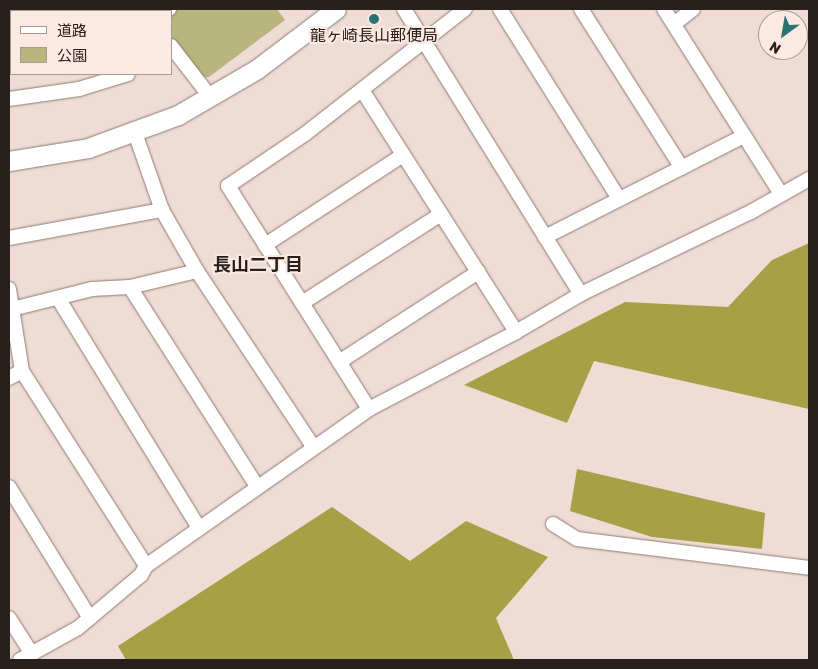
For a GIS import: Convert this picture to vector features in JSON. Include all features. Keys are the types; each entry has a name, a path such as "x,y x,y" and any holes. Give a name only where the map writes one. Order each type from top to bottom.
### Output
{"street":[{"path":"9,161 88,148 135,133 211,98 257,69 336,9"},
{"path":"404,9 581,294"},
{"path":"369,409 228,186 305,134 465,9"},
{"path":"500,9 619,199"},
{"path":"581,9 682,168"},
{"path":"664,9 781,194"},
{"path":"674,24 694,9"},
{"path":"172,50 211,98"},
{"path":"9,100 79,89 125,75"},
{"path":"362,90 516,332"},
{"path":"135,133 162,210 197,272 312,445"},
{"path":"545,237 744,136"},
{"path":"265,245 403,155"},
{"path":"9,618 26,657 90,618 141,575 146,566 312,445 369,409 516,332 581,294 809,179"},
{"path":"9,238 162,210"},
{"path":"302,303 441,214"},
{"path":"12,309 92,289 130,287 197,272"},
{"path":"339,362 478,272"},
{"path":"130,287 257,486"},
{"path":"9,289 22,371 146,566"},
{"path":"58,298 199,528"},
{"path":"9,378 22,371"},
{"path":"9,487 90,618"},
{"path":"553,524 577,539 809,568"}],"green space":[{"path":"277,9 285,20 209,77 201,77 172,41 172,10"}],"shaded area":[{"path":"809,243 809,409 594,361 567,423 464,385 625,302 728,307 772,260"},
{"path":"577,469 765,513 762,549 652,537 570,511"},
{"path":"332,507 410,561 466,521 548,557 496,618 514,660 126,660 118,646"}],"place":[{"name":"龍ヶ崎長山郵便局","path":"374,19"}],"district":[{"name":"長山二丁目","path":"258,265"}]}
